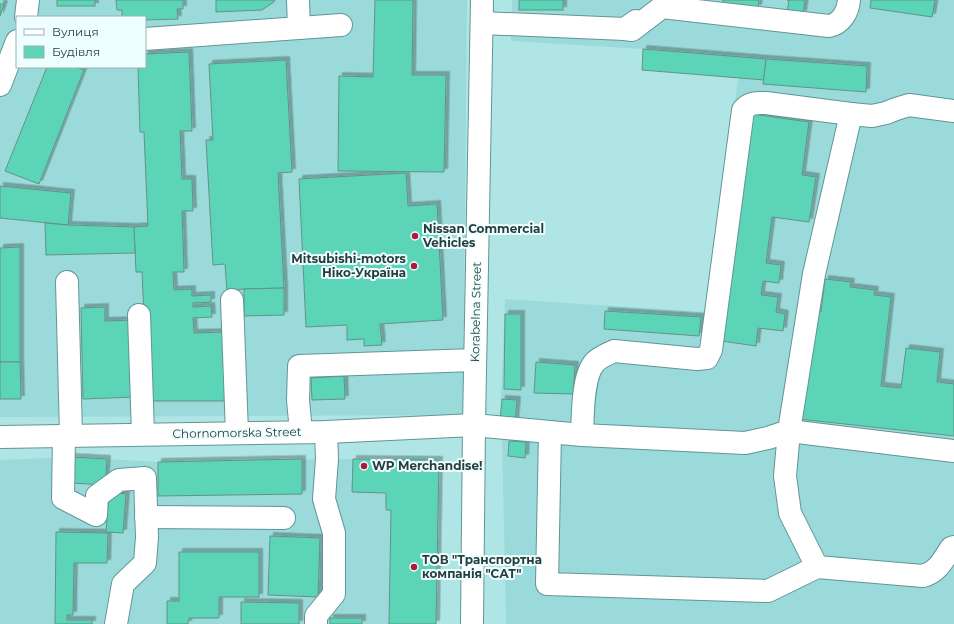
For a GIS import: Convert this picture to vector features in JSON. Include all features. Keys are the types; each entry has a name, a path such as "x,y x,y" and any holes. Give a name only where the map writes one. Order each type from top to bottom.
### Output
{"street":[{"path":"298,0 299,28"},
{"name":"Korabelna Street","path":"472,624 475,360 482,0"},
{"path":"625,29 662,0"},
{"path":"482,23 632,30 662,7 829,26 838,23 842,18 848,6 849,0"},
{"path":"146,39 341,25"},
{"path":"0,85 16,45"},
{"path":"582,435 586,384 590,371 595,362 614,352 697,360 706,358 711,350 743,110 747,105 766,103 872,116 909,105 954,111"},
{"path":"817,567 790,513 785,476 789,431 814,274 851,114"},
{"path":"66,282 68,435 63,498 96,515 97,496 119,480 145,478 147,537 145,562 123,584 116,624"},
{"path":"232,300 237,433"},
{"path":"139,315 143,434"},
{"path":"301,432 298,400 299,366 475,360"},
{"name":"Chornomorska Street","path":"0,436 326,432 474,425 582,435 745,443 768,438 789,431"},
{"path":"789,431 954,451"},
{"path":"316,624 316,616 334,594 334,533 324,499 327,459 326,432"},
{"path":"550,432 547,584 768,591 817,567 923,576 931,574 938,568 951,548 954,546"},
{"path":"146,517 284,518"}],"shaded area":[{"path":"0,0 467,0 463,415 0,417"},
{"path":"512,0 954,0 954,624 506,624 502,436 500,422 505,299 708,312 738,78 764,80 765,59 643,49 511,41"},
{"path":"72,457 158,462 353,459 439,460 436,624 0,624 0,460"}],"building":[{"path":"57,0 95,0 95,6 57,6"},
{"path":"116,0 183,0 183,9 177,9 178,19 146,20 146,16 122,16 122,10 117,10"},
{"path":"216,0 274,0 274,2 262,10 216,12"},
{"path":"375,0 413,0 412,75 446,75 444,172 338,171 339,76 373,77"},
{"path":"519,0 563,0 563,10 519,10"},
{"path":"723,0 759,0 758,8 723,3"},
{"path":"789,0 805,0 803,14 787,12"},
{"path":"871,0 935,0 932,17 870,8"},
{"path":"0,4 4,4 0,16"},
{"path":"643,49 766,59 764,80 642,70"},
{"path":"189,52 192,131 180,131 182,179 192,179 193,211 182,211 184,272 173,272 174,290 192,289 192,296 211,295 211,302 193,303 193,307 211,306 212,317 193,318 194,333 226,332 228,401 148,401 142,272 136,272 134,227 148,226 144,132 140,132 138,68 146,68 146,54"},
{"path":"766,59 867,66 866,92 763,84"},
{"path":"286,60 292,172 278,173 284,288 227,291 225,264 213,265 206,140 213,140 209,64"},
{"path":"47,68 79,68 84,70 39,184 5,171"},
{"path":"752,114 809,122 802,175 816,177 809,222 772,217 766,263 781,265 779,283 763,281 761,295 778,297 776,312 785,314 783,331 758,328 756,346 722,341"},
{"path":"406,173 408,206 437,204 443,320 380,324 382,345 364,346 364,339 347,340 347,325 306,327 299,179"},
{"path":"0,186 71,193 68,225 0,218"},
{"path":"45,223 134,227 135,253 46,255"},
{"path":"20,247 20,362 0,362 0,248"},
{"path":"825,279 851,282 850,287 875,290 874,295 891,297 881,386 901,388 906,348 940,352 937,382 954,384 954,436 799,419 812,311 821,312"},
{"path":"284,288 284,315 244,316 244,289"},
{"path":"105,307 105,321 134,320 136,397 83,399 81,308"},
{"path":"605,311 701,317 699,336 604,329"},
{"path":"505,314 521,314 521,390 504,389"},
{"path":"0,362 20,362 21,399 0,399"},
{"path":"536,362 575,365 573,394 534,393"},
{"path":"344,376 345,399 312,400 311,378"},
{"path":"502,399 517,400 515,423 500,422"},
{"path":"509,441 526,442 525,458 508,456"},
{"path":"72,457 107,459 105,485 71,483"},
{"path":"302,459 302,494 158,496 158,462"},
{"name":"ТОВ \"Транспортна компанія \"САТ\"","path":"353,459 439,460 436,624 389,624 391,510 386,510 386,493 352,492"},
{"path":"109,492 126,494 123,533 106,532"},
{"path":"56,532 108,533 107,563 74,563 73,615 67,615 67,620 92,620 92,624 55,624"},
{"path":"270,536 320,538 318,597 268,595"},
{"path":"179,552 259,552 259,597 219,597 219,618 189,618 188,624 167,624 167,601 179,601"},
{"path":"241,602 299,603 299,624 241,624"},
{"path":"330,618 362,618 362,624 330,624"}],"place":[{"name":"Nissan Commercial Vehicles","path":"415,236"},
{"name":"Mitsubishi-motors Ніко-Україна","path":"414,266"},
{"name":"WP Merchandise!","path":"364,466"},
{"name":"ТОВ \"Транспортна компанія \"САТ\"","path":"414,567"}]}
